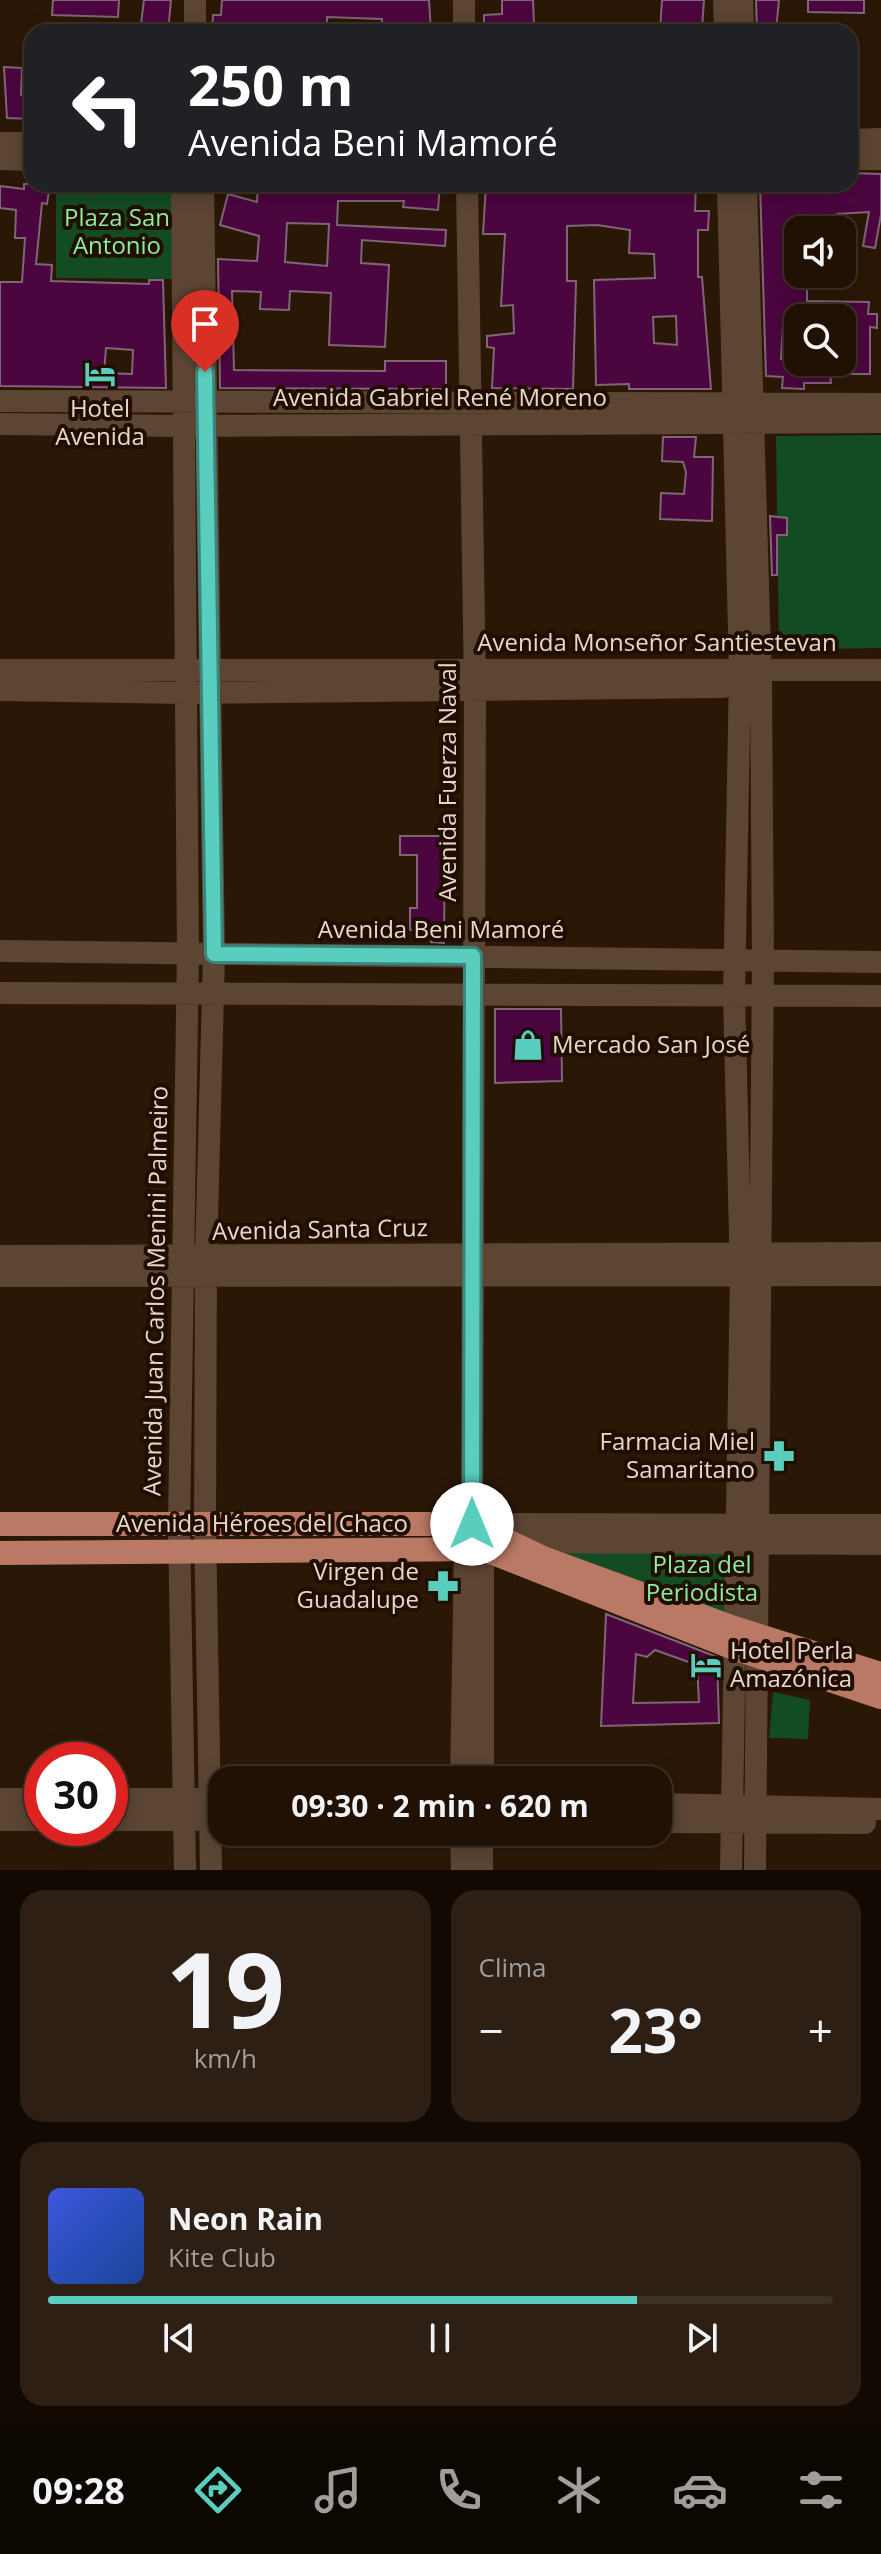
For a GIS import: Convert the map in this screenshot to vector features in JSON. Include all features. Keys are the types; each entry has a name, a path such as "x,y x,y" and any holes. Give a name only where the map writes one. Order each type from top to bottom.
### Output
{"main road":[{"name":"Avenida Héroes del Chaco","path":"0,1524 472,1524 484,1546"},
{"name":"Avenida Héroes del Chaco","path":"0,1553 484,1546 745,1641 881,1697"},
{"name":"Avenida Héroes del Chaco","path":"745,1641 881,1674"}],"street":[{"path":"195,0 195,24"},
{"path":"464,0 464,24"},
{"path":"724,0 725,24"},
{"path":"742,0 743,24"},
{"path":"858,140 881,139"},
{"path":"0,143 24,143"},
{"path":"0,159 24,160"},
{"path":"858,159 881,159"},
{"path":"182,192 196,415"},
{"path":"199,692 196,415 203,192"},
{"name":"Avenida Fuerza Naval","path":"467,192 475,679 472,1524 484,1546 483,1766"},
{"path":"728,192 742,413 763,959 750,1264 749,1535 745,1641 730,1812 731,1870"},
{"path":"742,413 746,192"},
{"name":"Avenida Gabriel René Moreno","path":"0,401 196,415"},
{"name":"Avenida Gabriel René Moreno","path":"0,424 196,415 742,413 881,404"},
{"name":"Avenida Gabriel René Moreno","path":"742,413 881,422"},
{"name":"Avenida Monseñor Santiestevan","path":"0,670 199,669 475,679 750,679 881,684"},
{"name":"Avenida Monseñor Santiestevan","path":"750,679 881,670"},
{"name":"Avenida Monseñor Santiestevan","path":"0,690 199,692 475,679"},
{"path":"750,679 734,996 750,1264"},
{"name":"Avenida Juan Carlos Menini Palmeiro","path":"199,692 186,993 214,1766"},
{"name":"Avenida Juan Carlos Menini Palmeiro","path":"185,1870 179,1525 214,993 199,692"},
{"name":"Avenida Beni Mamoré","path":"0,951 881,962"},
{"path":"0,993 881,996"},
{"name":"Avenida Santa Cruz","path":"0,1276 195,1266 750,1264 881,1253"},
{"name":"Avenida Santa Cruz","path":"0,1256 195,1266"},
{"name":"Avenida Santa Cruz","path":"750,1264 881,1275"},
{"path":"472,1524 749,1535 881,1544"},
{"path":"484,1546 749,1535 881,1525"},
{"name":"Avenida Fuerza Naval","path":"462,1766 484,1546"},
{"path":"745,1641 755,1870"},
{"path":"0,1799 24,1799"},
{"path":"128,1801 208,1810"},
{"path":"672,1806 730,1812 881,1809"},
{"path":"128,1817 183,1809"},
{"path":"672,1820 730,1812"},
{"path":"754,1812 881,1824"},
{"path":"0,1820 24,1820"},
{"name":"Avenida Juan Carlos Menini Palmeiro","path":"211,1870 213,1846"},
{"path":"461,1846 462,1870"},
{"path":"482,1846 482,1870"}],"green space":[{"name":"Plaza San Antonio","path":"56,192 178,192 178,279 56,278"},
{"path":"881,435 881,648 779,650 776,436"},
{"name":"Plaza del Periodista","path":"556,1549 731,1552 728,1617 555,1557"},
{"path":"773,1692 810,1700 808,1739 769,1738"}],"building":[{"path":"53,0 119,0 118,17 52,15"},
{"path":"144,0 171,0 169,24 141,24"},
{"path":"222,0 429,0 430,24 382,24 382,19 327,17 327,24 212,24 213,15 221,15"},
{"path":"502,0 533,0 534,24 484,24 484,15 502,14"},
{"path":"662,0 704,0 702,24 660,24"},
{"path":"756,0 779,0 777,24 757,24"},
{"path":"808,0 864,0 864,13 808,12"},
{"path":"4,67 22,68 24,119 7,118"},
{"path":"858,173 881,174 881,215 875,248 863,246 869,212 837,216 784,216 784,288 807,288 807,301 869,302 868,314 877,314 877,328 870,327 870,374 856,374 856,304 784,304 781,359 784,359 784,376 830,376 831,383 804,383 804,389 782,388 783,377 766,376 760,192 858,192"},
{"path":"0,186 24,189 24,192 49,192 47,204 42,203 36,264 52,265 51,281 149,284 149,280 163,280 166,388 0,386 0,282 22,282 25,238 15,238 16,210 0,208","holes":["106,348 133,350 132,374 104,373"]},
{"path":"258,192 439,192 438,210 403,207 404,201 338,201 337,225 446,230 445,246 362,240 361,263 389,265 385,347 329,345 331,293 290,291 289,310 260,309 261,292 232,291 234,370 385,371 385,361 446,361 446,389 220,388 218,259 257,261 259,236 220,225 228,194 257,202","holes":["287,223 329,224 327,266 285,262"]},
{"path":"486,192 696,192 695,211 709,211 708,230 698,230 698,277 702,277 711,389 629,389 629,384 596,385 594,280 655,278 654,254 629,253 630,230 597,225 567,226 567,281 576,281 573,389 492,388 494,348 487,347 487,336 514,333 513,305 501,306 505,234 483,234","holes":["676,316 677,345 654,343 653,317"]},
{"path":"663,437 696,437 694,457 713,457 712,521 660,519 661,493 684,494 686,472 683,462 662,461"},
{"path":"770,516 787,518 787,535 777,535 777,575 772,575"},
{"path":"400,836 445,836 444,943 431,942 431,930 410,930 410,908 417,908 417,855 400,855"},
{"name":"Mercado San José","path":"495,1009 561,1009 562,1081 495,1083"},
{"path":"606,1614 717,1657 719,1723 601,1726","holes":["655,1650 697,1665 699,1702 633,1703 636,1654 647,1657"]}],"place":[{"name":"Hotel Avenida","path":"100,374"},
{"name":"Mercado San José","path":"528,1045"},
{"name":"Farmacia Miel Samaritano","path":"779,1456"},
{"name":"Virgen de Guadalupe","path":"443,1586"},
{"name":"Hotel Perla Amazónica","path":"706,1665"}],"route":[{"path":"205,372 214,954 473,956 472,1524"}]}
